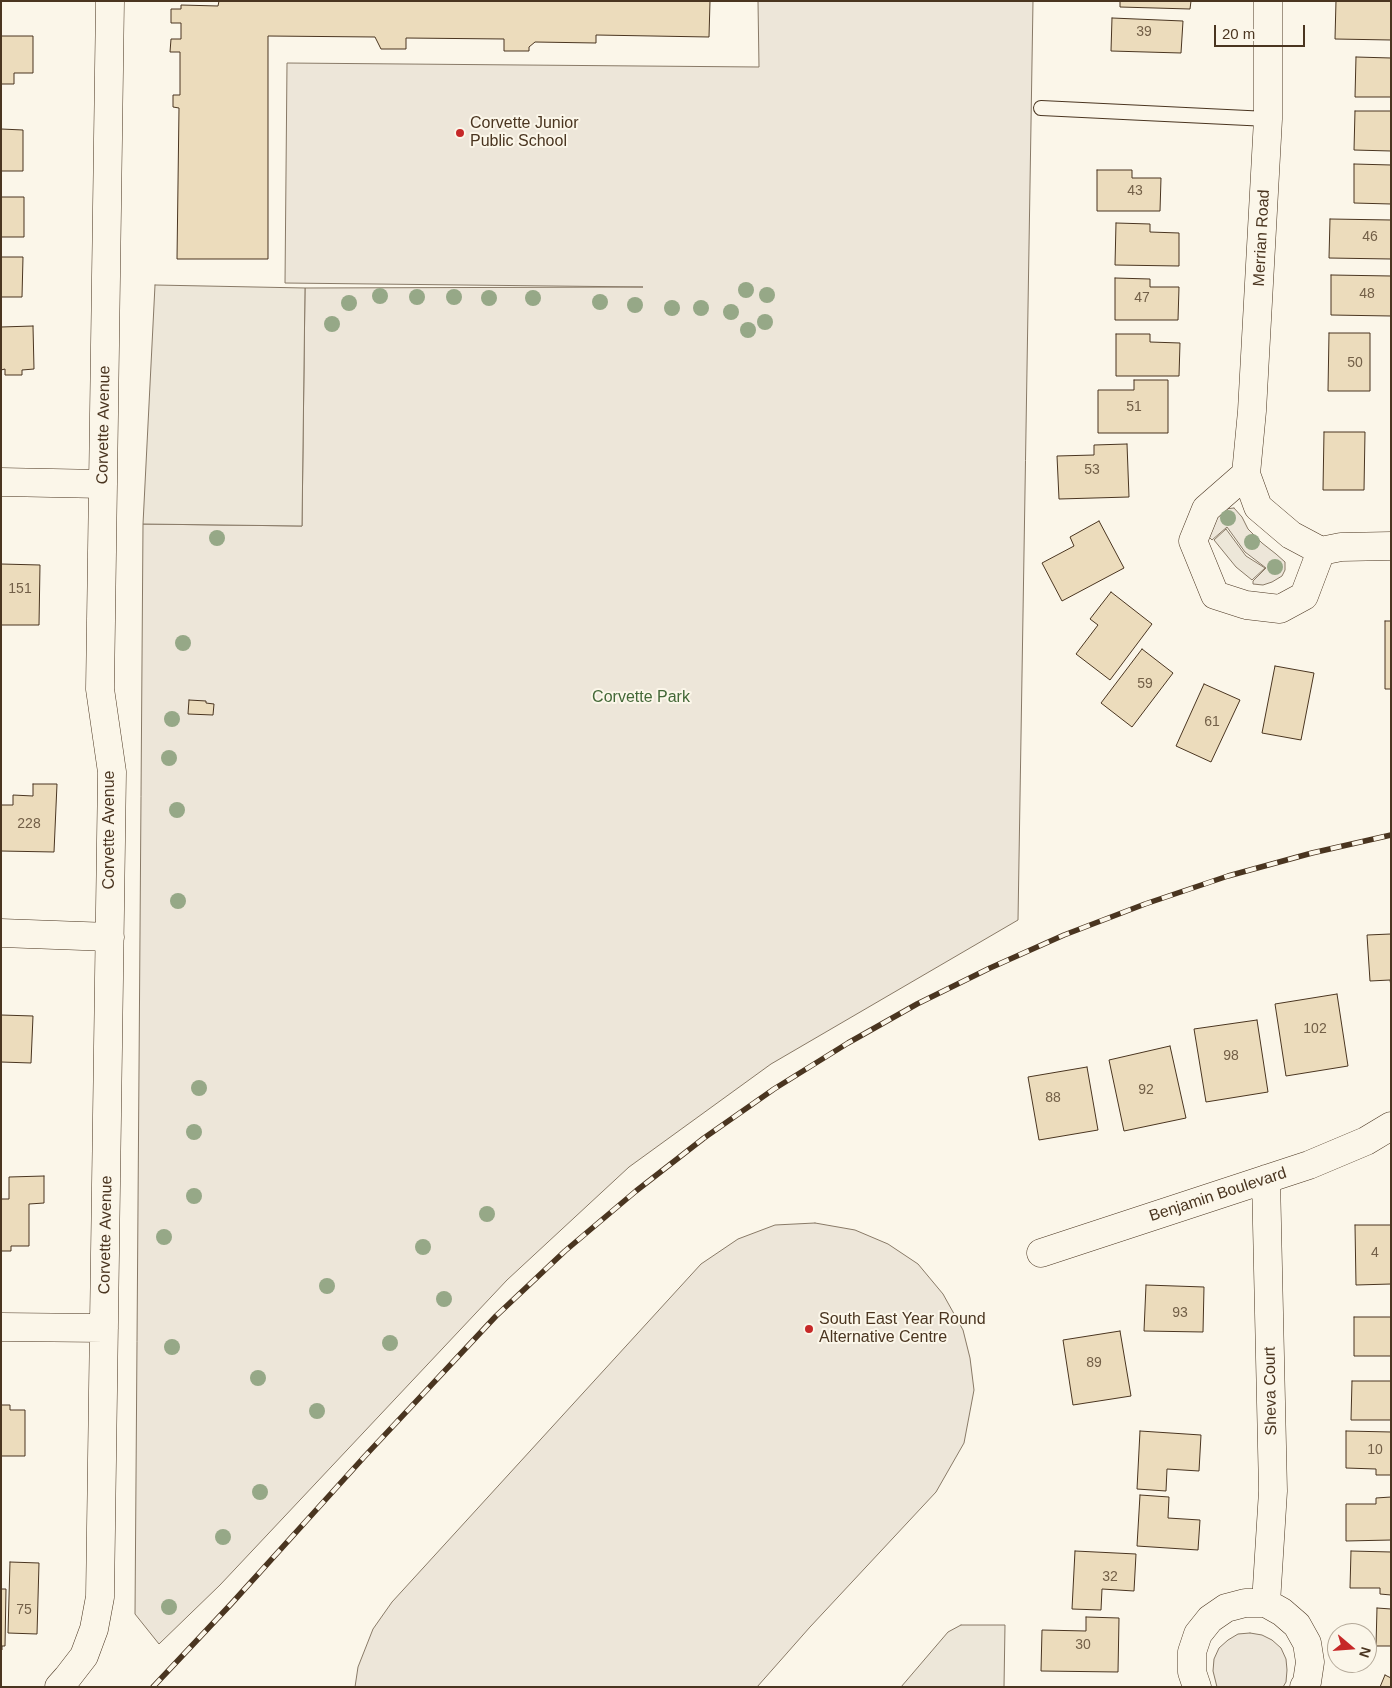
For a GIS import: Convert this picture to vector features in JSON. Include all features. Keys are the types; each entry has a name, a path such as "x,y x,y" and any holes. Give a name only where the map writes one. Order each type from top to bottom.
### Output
{"street":[{"name":"Corvette Avenue","path":"59,1687 84,1656 94,1629 100,1598 112,772 100,689 110,1"},
{"name":"Merrian Road","path":"1268,1 1268,119 1252,402 1246,474 1258,508 1292,535 1321,551"},
{"path":"1246,474 1206,509 1193,541 1215,595 1246,605 1280,610 1304,596 1321,551 1340,547 1391,546"},
{"path":"1,482 103,484"},
{"path":"1,933 110,937"},
{"name":"Benjamin Boulevard","path":"1041,1253 1343,1152 1391,1126"},
{"name":"Sheva Court","path":"1266,1179 1273,1491 1266,1603"},
{"path":"1,1327 104,1328"},
{"path":"1197,1687 1192,1672 1192,1652 1198,1634 1210,1619 1226,1608 1245,1603 1266,1603 1282,1612 1297,1625 1307,1643 1310,1662 1307,1682 1304,1687"}],"lane":[{"path":"1041,108 1268,119"}],"green space":[{"name":"Corvette Park","path":"758,1 1033,1 1018,920 771,1064 629,1167 507,1280 220,1585 159,1644 135,1614 143,524 302,526 305,288 643,287 285,283 287,63 759,67"},
{"path":"1234,508 1242,517 1248,529 1285,562 1285,570 1282,576 1263,585 1253,584 1253,581 1266,568 1245,552 1227,527 1212,540 1209,537 1219,513 1225,509"},
{"path":"815,1223 855,1230 888,1244 918,1264 943,1294 963,1330 970,1358 974,1390 964,1443 936,1492 810,1627 757,1687 355,1687 358,1667 373,1629 392,1602 701,1264 738,1239 775,1225"},
{"path":"1238,1634 1262,1635 1272,1640 1281,1648 1286,1659 1287,1670 1286,1682 1283,1687 1217,1687 1213,1671 1214,1659 1219,1648"}],"shaded area":[{"path":"155,285 305,288 302,526 143,524"},
{"path":"1226,529 1246,556 1265,568 1252,580 1236,567 1214,540"},
{"path":"961,1625 1005,1625 1004,1687 901,1687 948,1632"}],"building":[{"path":"219,1 710,1 709,37 596,35 596,43 535,42 529,47 529,51 504,51 504,39 406,38 406,49 381,49 375,37 268,36 268,259 177,259 179,108 173,107 173,95 180,95 180,52 170,52 171,39 181,39 181,23 171,23 171,9 181,9 181,5 218,6"},
{"path":"1120,1 1191,1 1190,9 1120,7"},
{"path":"1336,1 1391,1 1391,40 1335,39"},
{"path":"1112,18 1183,21 1181,53 1111,51"},
{"path":"1,36 33,36 33,73 14,73 14,84 1,84"},
{"path":"1356,57 1391,58 1391,97 1355,97"},
{"path":"1355,111 1391,111 1391,151 1354,150"},
{"path":"1,129 23,130 23,171 1,171"},
{"path":"1354,164 1391,165 1391,204 1354,203"},
{"path":"1097,170 1132,170 1132,178 1161,178 1160,211 1097,211"},
{"path":"1,197 24,197 24,237 1,237"},
{"path":"1330,219 1391,220 1391,259 1329,258"},
{"path":"1116,223 1150,224 1150,232 1179,233 1179,266 1115,265"},
{"path":"1,257 23,257 22,297 1,297"},
{"path":"1331,275 1391,276 1391,316 1331,315"},
{"path":"1115,278 1150,279 1150,287 1179,287 1178,320 1115,320"},
{"path":"33,326 34,369 22,370 22,375 5,375 5,369 1,370 1,327"},
{"path":"1329,333 1370,333 1370,391 1328,391"},
{"path":"1116,334 1150,334 1150,342 1180,343 1179,376 1116,376"},
{"path":"1134,380 1168,380 1168,433 1098,433 1098,390 1134,390"},
{"path":"1324,432 1365,432 1364,490 1323,490"},
{"path":"1127,444 1129,497 1059,499 1057,456 1094,455 1094,445"},
{"path":"1099,521 1124,568 1062,601 1042,563 1074,546 1070,537"},
{"path":"1,564 40,565 39,625 1,625"},
{"path":"1111,592 1152,624 1110,680 1076,654 1098,625 1090,619"},
{"path":"1385,621 1391,621 1391,689 1385,689"},
{"path":"1142,649 1173,673 1132,727 1101,703"},
{"path":"1275,666 1314,673 1301,740 1262,733"},
{"path":"1204,684 1240,700 1211,762 1176,746"},
{"path":"189,700 206,701 206,703 214,704 213,715 188,714"},
{"path":"33,784 57,784 54,852 1,851 1,805 13,805 13,795 33,796"},
{"path":"1391,934 1391,986 1390,980 1370,981 1367,935"},
{"path":"1337,994 1348,1066 1286,1076 1275,1004"},
{"path":"1,1015 33,1016 31,1063 1,1062"},
{"path":"1257,1020 1268,1092 1206,1102 1194,1029"},
{"path":"1170,1046 1186,1118 1124,1131 1109,1060"},
{"path":"1087,1067 1098,1130 1039,1140 1028,1077"},
{"path":"44,1176 44,1203 29,1204 29,1246 11,1246 11,1251 1,1251 1,1199 9,1199 9,1177"},
{"path":"1355,1225 1391,1225 1391,1284 1356,1285"},
{"path":"1146,1285 1204,1287 1203,1332 1144,1331"},
{"path":"1354,1317 1391,1317 1391,1356 1354,1356"},
{"path":"1120,1331 1131,1396 1073,1405 1063,1340"},
{"path":"1352,1381 1391,1381 1391,1420 1351,1420"},
{"path":"1,1405 10,1405 10,1410 25,1410 25,1456 1,1456"},
{"path":"1140,1431 1201,1435 1199,1471 1167,1469 1166,1491 1137,1489"},
{"path":"1346,1431 1391,1432 1391,1475 1376,1475 1376,1469 1346,1468"},
{"path":"1140,1495 1169,1497 1168,1518 1200,1520 1198,1550 1137,1546"},
{"path":"1391,1497 1391,1540 1346,1541 1346,1504 1376,1504 1376,1498"},
{"path":"1075,1551 1136,1554 1134,1591 1102,1589 1101,1610 1072,1609"},
{"path":"1351,1551 1391,1552 1391,1595 1380,1594 1380,1588 1350,1588"},
{"path":"10,1562 39,1563 37,1634 8,1633"},
{"path":"1,1589 6,1589 5,1646 2,1646 2,1650 1,1650"},
{"path":"1377,1608 1391,1609 1391,1646 1377,1646"},
{"path":"1086,1617 1119,1618 1118,1672 1041,1671 1042,1630 1086,1631"},
{"path":"1385,1675 1391,1678 1391,1687 1380,1687"}],"railway":[{"path":"153,1687 496,1316 565,1251 636,1191 704,1138 774,1089 848,1043 917,1004 990,968 1064,935 1145,904 1228,876 1312,853 1391,835"}],"place":[{"name":"Corvette Junior Public School","path":"460,133"},
{"name":"South East Year Round Alternative Centre","path":"809,1329"}]}
